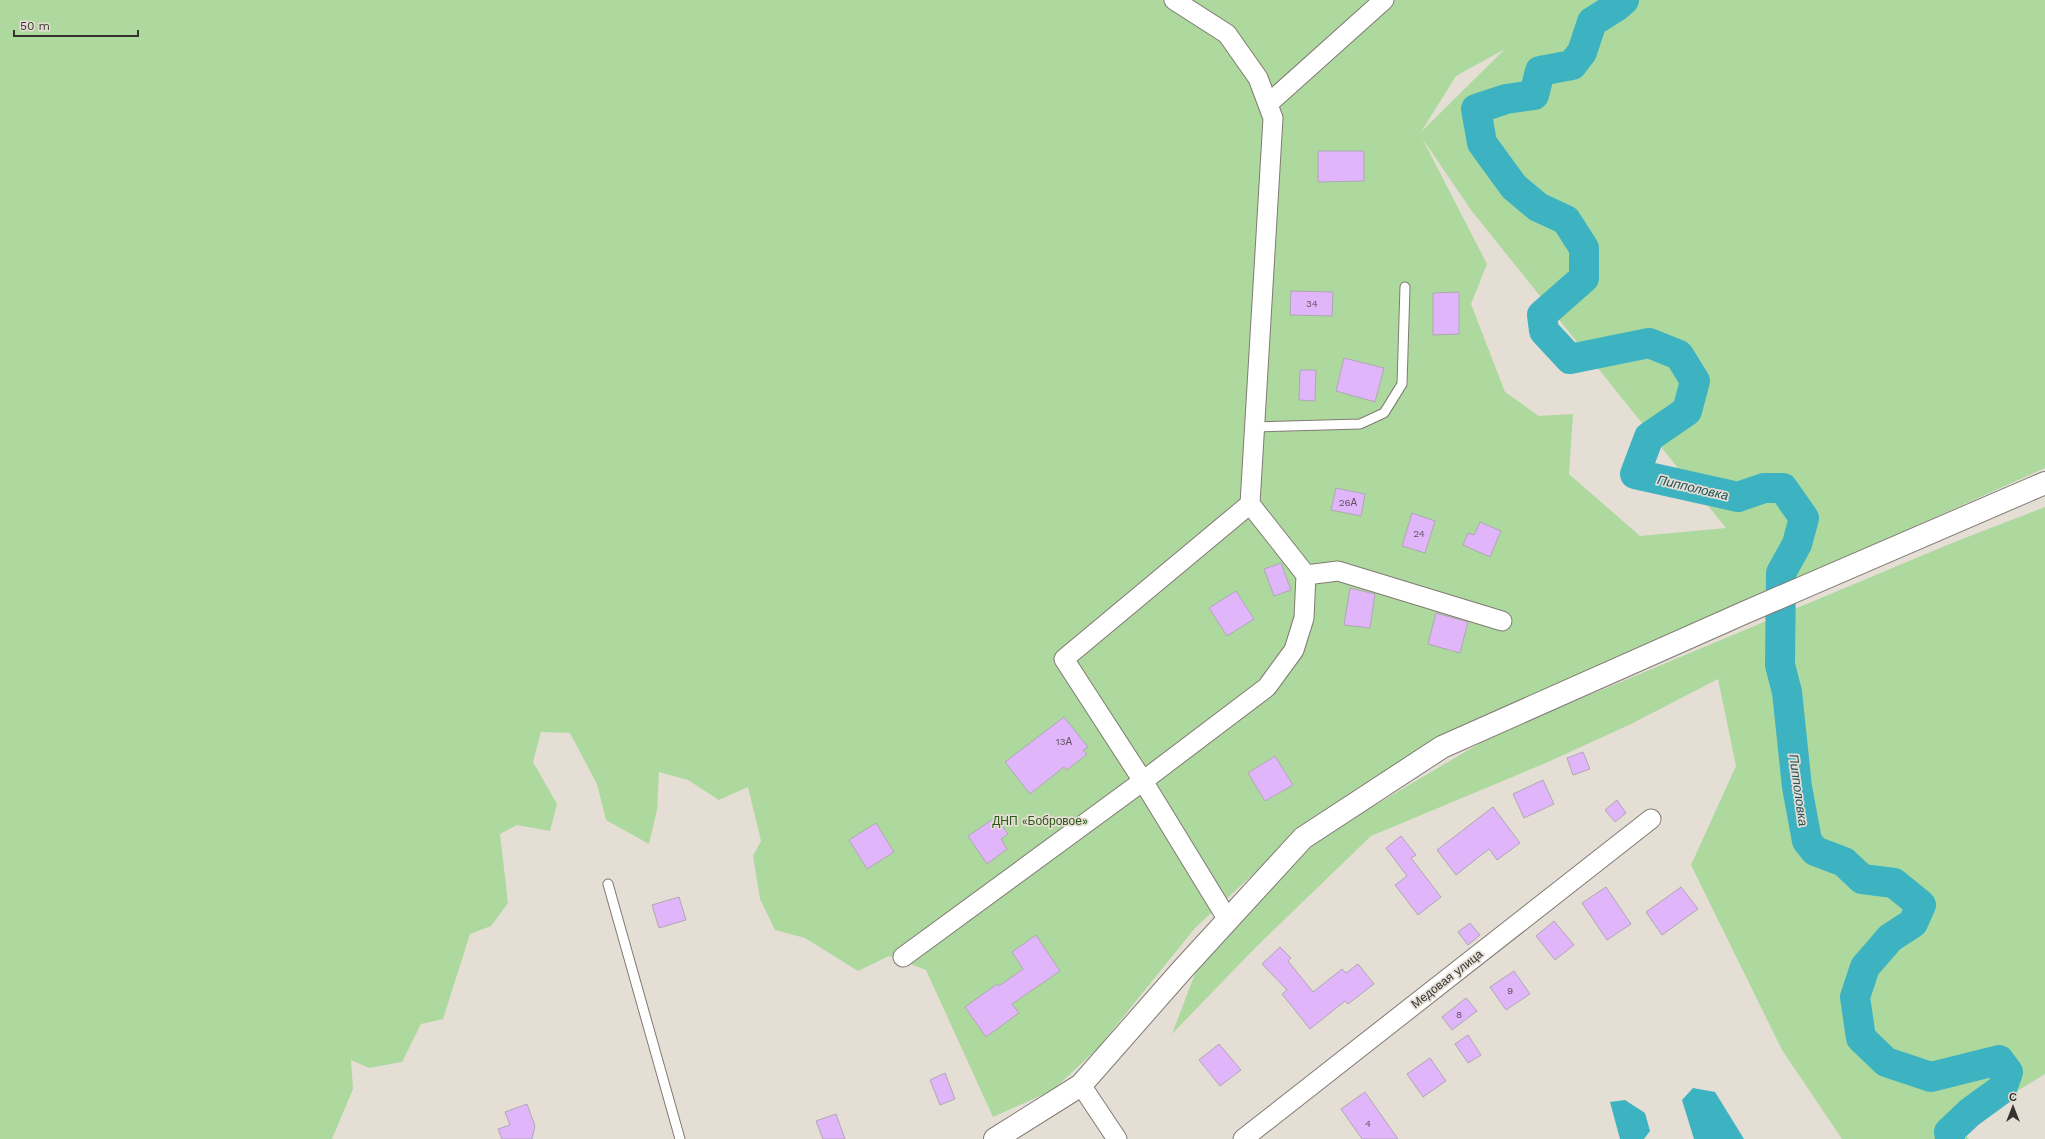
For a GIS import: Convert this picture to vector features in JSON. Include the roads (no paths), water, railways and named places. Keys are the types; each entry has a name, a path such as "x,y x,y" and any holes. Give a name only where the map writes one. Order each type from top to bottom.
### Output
{"main road":[{"path":"995,1139 1081,1085 1303,838 1442,747 1746,612 2045,483"}],"street":[{"path":"903,957 1143,781 1267,687 1294,650 1304,618 1306,575 1250,504 1273,118 1258,78 1227,34 1174,0"},
{"path":"1268,104 1384,0"},
{"path":"1228,920 1143,781 1064,659 1250,504"},
{"path":"1306,575 1338,571 1502,621"},
{"name":"Медовая улица","path":"1243,1139 1651,819"},
{"path":"1081,1085 1117,1139"}],"lane":[{"path":"1255,427 1360,424 1384,413 1402,384 1404,288"},
{"path":"608,884 680,1139"}],"water":[{"path":"1693,1088 1715,1092 1744,1139 1694,1139 1682,1100"},
{"path":"1625,1100 1645,1113 1650,1131 1644,1139 1620,1139 1610,1102"}],"waterway":[{"name":"Пипполовка","path":"1624,0 1592,22 1582,52 1572,65 1540,71 1534,95 1506,99 1476,109 1482,143 1514,187 1538,207 1566,220 1584,248 1584,278 1542,315 1544,331 1570,359 1649,343 1679,355 1695,381 1687,411 1649,437 1635,474 1738,497 1764,488 1783,488 1804,518 1797,544 1781,573 1780,665 1787,692 1797,787 1807,841 1815,851 1844,862 1862,879 1894,883 1921,905 1913,923 1890,938 1865,967 1855,997 1861,1038 1886,1062 1931,1077 1999,1060 2008,1072 2002,1089 1969,1113 1949,1132 1950,1139"}],"park label":[{"name":"ДНП «Бобровое»","path":"1040,821"}]}
